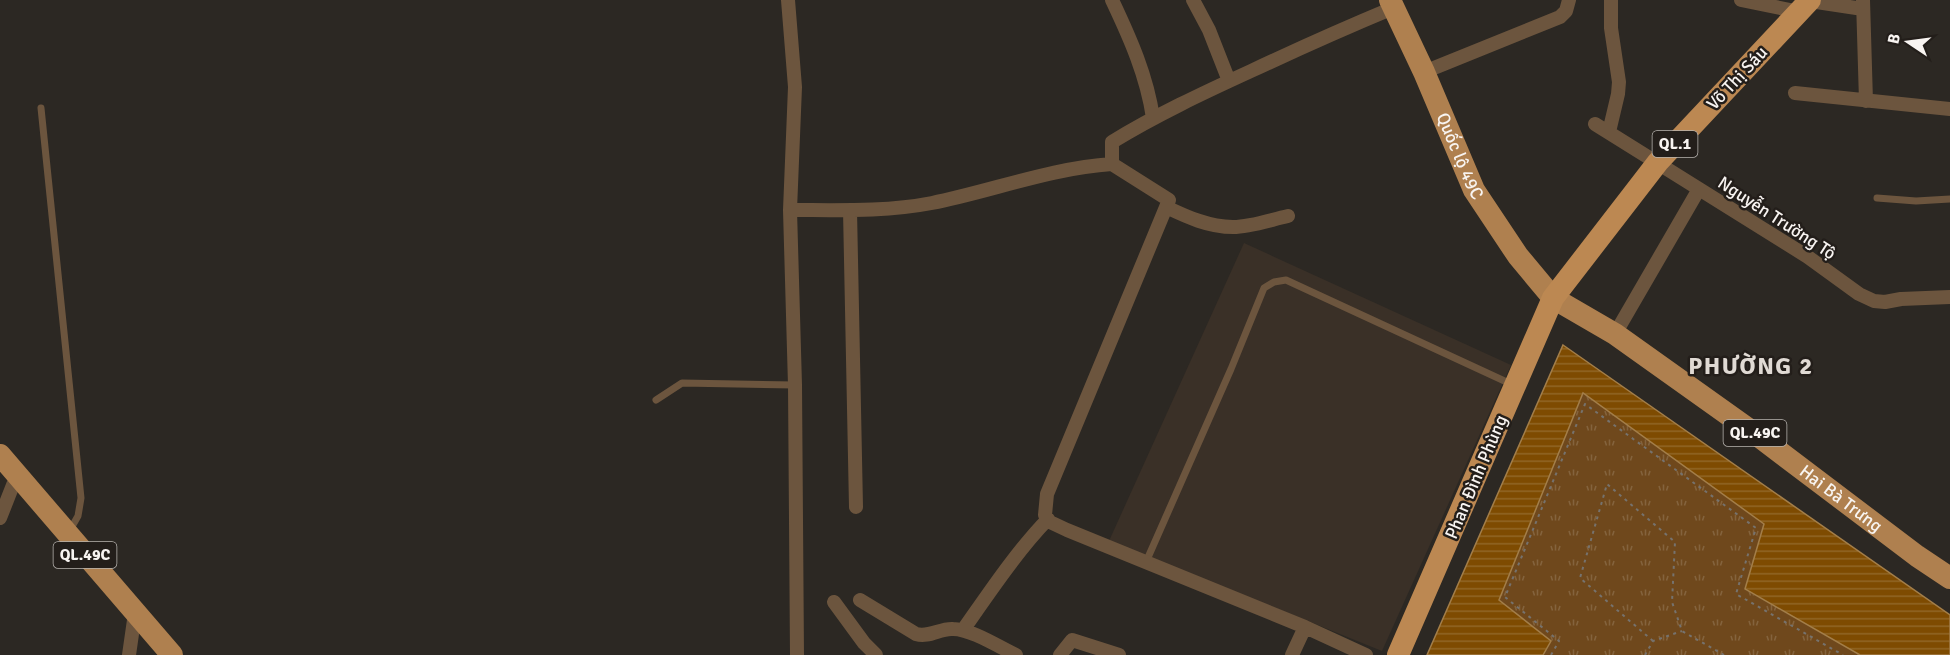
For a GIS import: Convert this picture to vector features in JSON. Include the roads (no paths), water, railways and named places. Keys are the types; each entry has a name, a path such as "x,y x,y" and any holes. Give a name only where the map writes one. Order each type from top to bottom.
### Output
{"highway":[{"name":"Võ Thị Sáu","path":"1553,298 1658,162 1806,4"},
{"name":"Phan Đình Phùng","path":"1398,655 1553,298"}],"main road":[{"name":"Quốc lộ 49C","path":"1392,4 1424,72 1474,190 1518,256 1553,298"},
{"name":"Hai Bà Trưng","path":"1553,298 1615,334 1761,438 1917,556 1950,578"},
{"name":"QL.49C","path":"0,455 172,655"}],"street":[{"path":"788,0 795,104 790,210 795,385 797,655"},
{"path":"1112,0 1139,61 1150,98 1153,118"},
{"path":"1193,0 1209,30 1229,81"},
{"path":"1424,72 1560,17 1566,11 1569,0"},
{"path":"1609,132 1619,82 1611,28 1611,0"},
{"path":"1741,0 1863,5 1866,100"},
{"path":"1112,164 1112,142 1153,118 1392,4"},
{"path":"1795,93 1950,109"},
{"name":"Nguyễn Trường Tộ","path":"1595,124 1808,257 1859,294 1885,303 1950,297"},
{"path":"790,210 850,210 921,205 1070,170 1112,164 1169,200 1047,494 1045,515 1050,522 1067,530 1305,627 1366,655"},
{"path":"1615,334 1699,189"},
{"path":"1166,207 1189,218 1233,227 1288,216"},
{"path":"850,210 856,507"},
{"path":"0,518 19,477"},
{"path":"963,630 1035,532 1048,519"},
{"path":"860,600 921,636 947,629 963,630 1016,655"},
{"path":"834,602 863,649 876,655"},
{"path":"129,655 135,613"},
{"path":"1292,655 1305,627"},
{"path":"1060,655 1072,640 1119,655"}],"lane":[{"path":"41,108 81,498 78,516 68,535"},
{"path":"1877,198 1916,201 1950,199"},
{"path":"1146,562 1264,288 1274,282 1286,280 1515,386"},
{"path":"656,400 682,383 795,385"}],"district":[{"name":"PHƯỜNG 2","path":"1751,366"}]}
